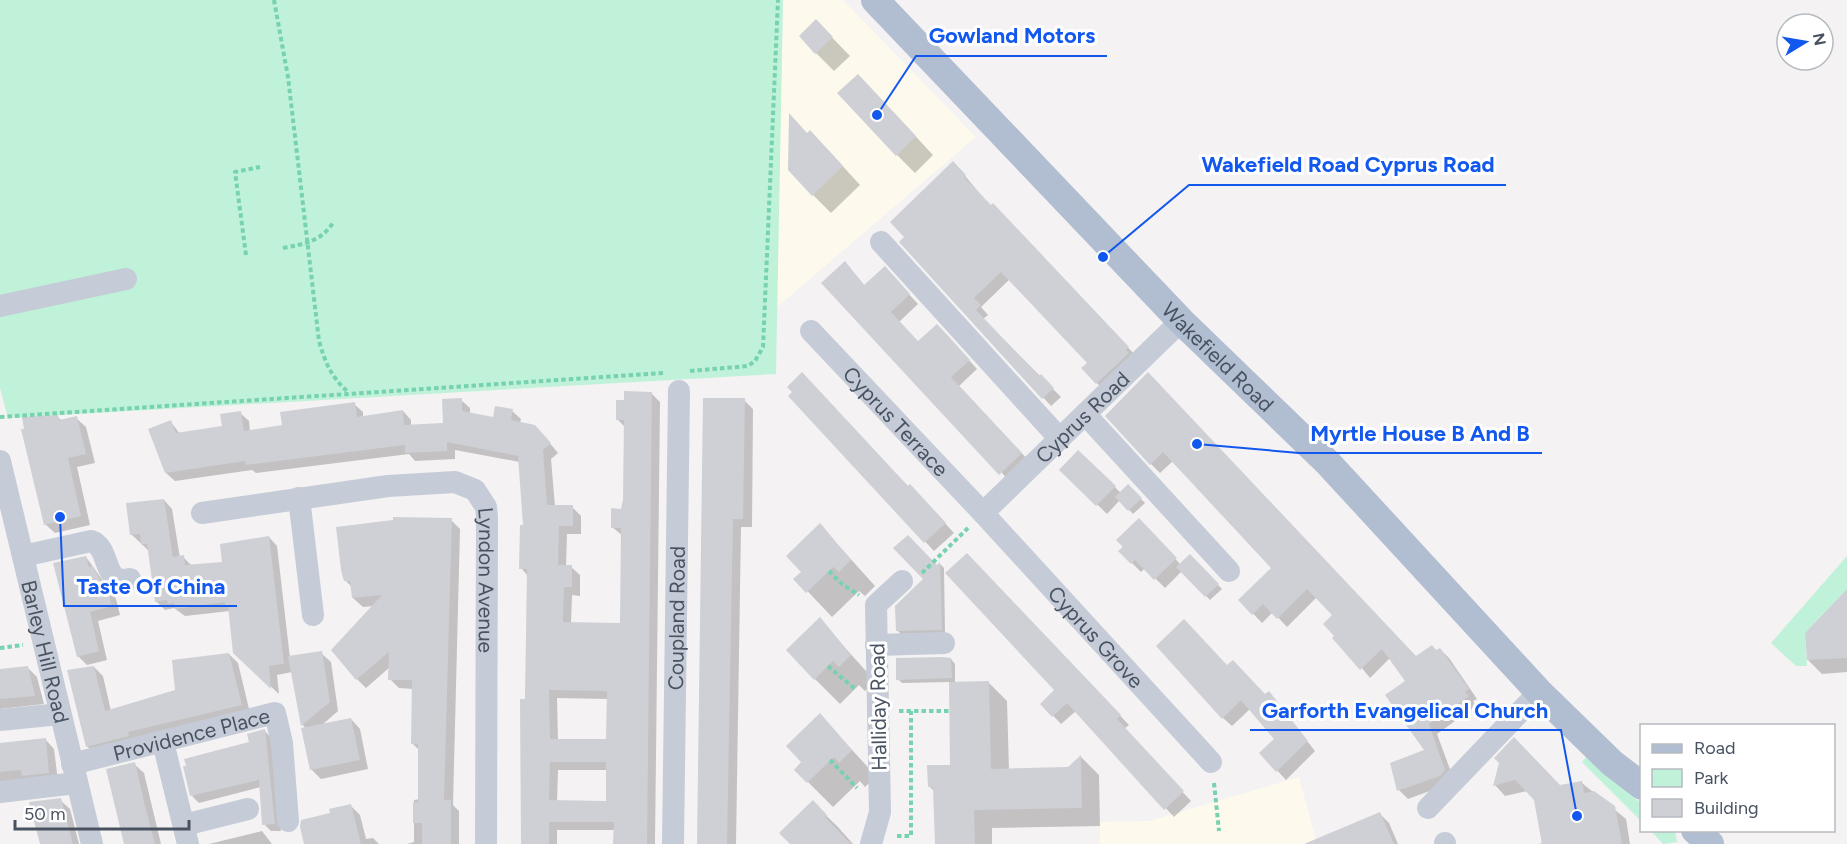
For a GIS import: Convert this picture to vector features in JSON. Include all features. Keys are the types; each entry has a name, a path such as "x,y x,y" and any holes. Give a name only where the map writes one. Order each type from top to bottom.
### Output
{"main road":[{"name":"Wakefield Road","path":"875,0 1181,321 1328,463 1539,692 1612,763 1640,785"}],"street":[{"path":"881,242 1060,439"},
{"path":"0,306 126,279"},
{"name":"Cyprus Road","path":"983,513 1181,321"},
{"name":"Cyprus Terrace","path":"811,331 983,513"},
{"name":"Coupland Road","path":"673,844 677,378"},
{"path":"1085,414 1229,571"},
{"name":"Barley Hill Road","path":"0,461 92,844"},
{"name":"Lyndon Avenue","path":"202,513 426,482 466,484 481,497 487,517 486,844"},
{"path":"299,498 313,615"},
{"name":"Cyprus Grove","path":"983,513 1211,762"},
{"path":"22,556 91,541 102,550 109,572 119,579 130,579"},
{"path":"876,605 902,581"},
{"name":"Halliday Road","path":"873,840 880,812 876,605"},
{"path":"876,645 944,643"},
{"path":"1428,807 1539,692"},
{"name":"Providence Place","path":"0,792 74,774 163,742 274,713 282,743 288,821"},
{"path":"0,720 60,714"},
{"path":"163,742 186,835 248,809"}],"path":[{"path":"274,0 288,77 320,341 325,362 336,381 349,392"},
{"path":"0,417 349,392 677,378 748,366 755,362 763,347 778,0"},
{"path":"246,255 235,171 260,167"},
{"path":"283,248 308,243 325,234 333,223"},
{"path":"902,581 913,581 983,513"},
{"path":"829,571 842,584 876,605"},
{"path":"828,666 860,694 877,702 911,711 949,711"},
{"path":"873,840 911,836 911,711"},
{"path":"830,760 861,793 879,792"},
{"path":"1211,762 1220,831"}],"shaded area":[{"path":"783,0 843,0 976,137 777,307"},
{"path":"1299,777 1317,844 1100,844 1100,822 1149,821"}],"green space":[{"path":"0,0 783,0 776,374 8,418 0,388"},
{"path":"1847,556 1847,589 1805,633 1807,666 1796,666 1771,643"},
{"path":"1586,757 1640,802 1640,820 1582,762"},
{"path":"1652,832 1675,832 1677,842 1663,844"}],"building":[{"path":"816,19 833,37 815,54 799,36"},
{"path":"858,74 916,136 896,156 837,93"},
{"path":"789,113 807,133 810,130 843,166 812,196 788,170"},
{"path":"953,161 966,175 964,177 991,205 993,203 1129,347 1126,350 1129,353 1096,384 1081,368 1087,363 1001,272 974,298 981,305 976,310 1039,376 1041,374 1054,388 1042,399 899,242 904,237 890,222"},
{"path":"845,261 864,285 885,266 910,294 891,312 918,341 937,324 970,360 951,377 1022,453 999,475 821,283"},
{"path":"802,372 908,486 910,484 946,523 924,543 788,396 792,392 787,387"},
{"path":"1148,372 1416,656 1432,645 1436,650 1440,648 1469,689 1465,692 1469,696 1429,724 1445,770 1440,776 1397,791 1390,763 1424,750 1385,695 1405,681 1382,649 1360,670 1323,624 1332,615 1307,589 1277,619 1263,604 1252,615 1238,600 1271,568 1163,452 1150,465 1105,416"},
{"path":"624,391 652,392 647,844 613,844 614,822 549,822 549,844 521,844 520,699 525,699 527,569 519,569 520,525 523,525 518,456 447,442 447,451 405,453 405,445 245,465 245,461 165,473 148,429 171,420 176,433 222,426 220,414 241,411 244,431 282,425 280,412 355,402 357,417 403,410 404,425 443,423 442,399 462,398 462,411 493,417 495,406 513,409 511,420 535,425 551,443 543,450 547,505 573,505 573,526 559,526 558,565 572,565 572,587 564,587 563,622 620,623 621,528 611,528 611,508 621,509 623,500 624,420 616,420 616,400 624,400","holes":["549,690 607,691 606,739 550,739","550,762 606,762 606,801 549,800"]},
{"path":"703,398 745,398 743,519 733,519 727,844 697,844"},
{"path":"58,415 59,420 77,416 86,454 68,458 81,516 44,525 21,429 24,429 22,417"},
{"path":"1078,450 1116,486 1096,506 1059,470"},
{"path":"1128,484 1142,498 1128,511 1115,497"},
{"path":"164,499 173,557 184,555 185,565 222,562 220,544 269,536 284,664 269,666 271,689 233,653 228,606 225,607 225,602 175,609 174,603 168,604 167,600 155,602 147,544 141,544 140,534 130,535 126,503"},
{"path":"393,517 452,518 444,800 451,800 451,844 422,844 422,823 413,823 413,802 418,802 418,744 411,744 412,680 388,680 389,652 356,680 331,650 382,595 352,598 350,581 344,581 341,570 336,527 393,520"},
{"path":"1139,518 1177,558 1154,580 1135,560 1131,564 1118,551 1123,547 1116,540"},
{"path":"820,523 851,560 839,572 833,567 806,593 793,579 801,572 786,556"},
{"path":"908,535 937,565 940,562 942,630 896,631 895,606 923,579 893,548"},
{"path":"967,553 1121,715 1117,719 1184,791 1164,810 1067,703 1052,717 1040,704 1054,690 945,573"},
{"path":"1190,554 1219,584 1205,597 1176,567"},
{"path":"86,556 89,567 93,566 107,588 112,606 90,612 99,651 77,657 53,563"},
{"path":"1847,589 1847,658 1807,660 1805,633"},
{"path":"820,617 851,655 839,667 833,661 814,680 786,650"},
{"path":"1184,619 1227,665 1233,660 1265,694 1269,691 1308,741 1276,772 1259,753 1274,739 1241,700 1222,719 1156,646"},
{"path":"322,651 330,702 301,726 288,656"},
{"path":"229,653 242,705 128,732 129,736 86,747 67,670 94,666 105,711 175,690 172,660"},
{"path":"896,658 951,658 952,678 896,680"},
{"path":"28,666 35,696 0,699 0,669"},
{"path":"989,681 991,769 1068,767 1081,755 1082,808 974,810 975,844 935,844 933,787 928,787 927,765 950,765 949,682"},
{"path":"820,713 852,750 839,763 834,757 807,783 794,770 801,762 786,746"},
{"path":"351,718 360,760 310,770 301,728"},
{"path":"265,729 275,824 262,825 259,780 190,796 183,766 186,766 184,759 249,742 247,734"},
{"path":"1514,737 1560,785 1582,781 1584,793 1594,791 1615,806 1622,844 1542,844 1534,800 1515,780 1493,786 1499,763 1494,758"},
{"path":"46,738 49,773 22,776 21,770 0,772 0,743"},
{"path":"135,762 155,844 124,844 106,769"},
{"path":"61,798 73,844 40,844 29,802"},
{"path":"813,800 827,815 825,817 851,844 790,844 779,833"},
{"path":"351,804 361,844 304,844 300,827 301,820 330,813 329,809"},
{"path":"1380,812 1394,844 1304,844"}],"place":[{"name":"Gowland Motors","path":"877,115"},
{"name":"Wakefield Road Cyprus Road","path":"1103,257"},
{"name":"Myrtle House B And B","path":"1197,444"},
{"name":"Taste Of China","path":"60,517"},
{"name":"Garforth Evangelical Church","path":"1577,816"}]}
